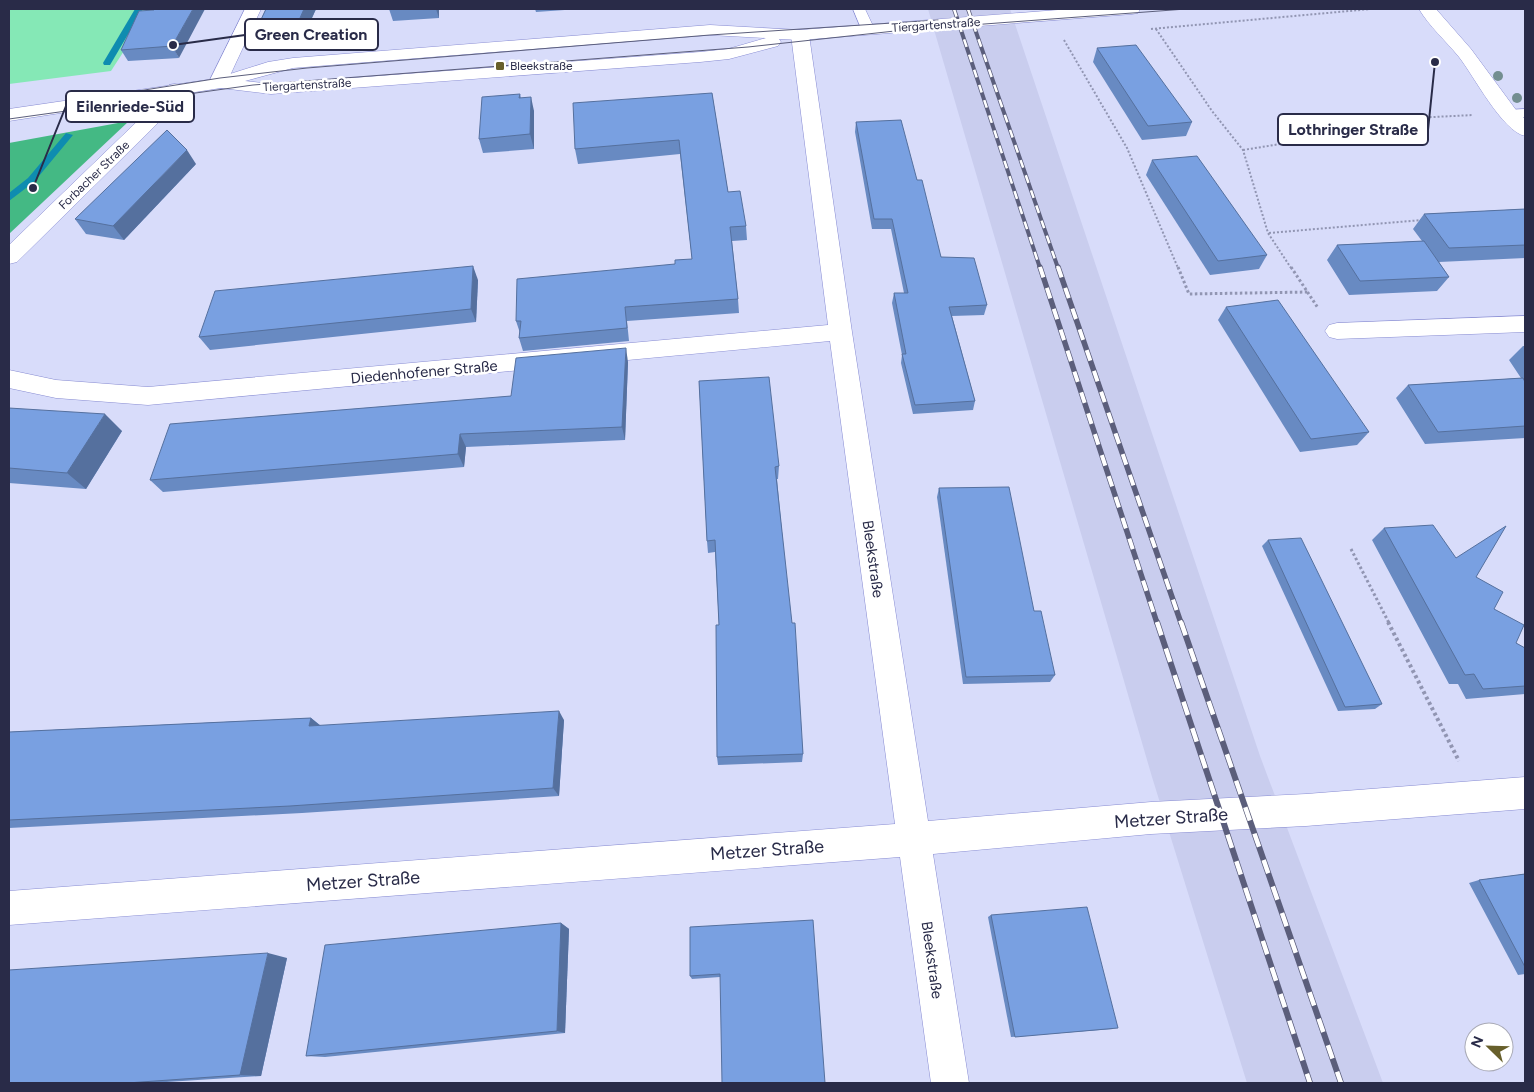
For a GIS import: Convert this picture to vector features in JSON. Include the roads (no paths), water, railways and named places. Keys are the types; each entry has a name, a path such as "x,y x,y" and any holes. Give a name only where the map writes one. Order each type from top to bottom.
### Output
{"street":[{"path":"9,115 217,84 252,9"},
{"name":"Tiergartenstraße","path":"217,84 274,66 302,62 716,30 800,35 1062,12 1132,9"},
{"path":"1427,9 1517,113 1525,130"},
{"name":"Tiergartenstraße","path":"217,84 272,89 713,56 729,54 800,35"},
{"name":"Bleekstraße","path":"800,35 840,332 950,1083"},
{"name":"Forbacher Straße","path":"9,257 158,112 175,89"},
{"path":"1337,331 1525,324"},
{"name":"Diedenhofener Straße","path":"9,379 56,389 148,396 840,332"},
{"name":"Metzer Straße","path":"9,908 914,839 1151,818 1306,810 1525,793"}],"lane":[{"path":"859,9 868,30"}],"waterway":[{"path":"107,63 139,9"},
{"path":"9,198 31,180 69,135"}],"tram line":[{"path":"9,119 253,85 748,47 904,30 1186,9"},
{"path":"69,102 220,78 307,68 710,35 938,20"}],"railway":[{"path":"954,9 1040,268"},
{"path":"968,9 1058,268"},
{"path":"1040,267 1157,623"},
{"path":"1058,267 1181,623"},
{"path":"1157,622 1310,1083"},
{"path":"1181,622 1341,1083"}],"place":[{"name":"Green Creation","path":"173,45"},
{"name":"Lothringer Straße","path":"1435,62"},
{"name":"Bleekstraße","path":"500,66"},
{"name":"Eilenriede-Süd","path":"33,188"}]}
